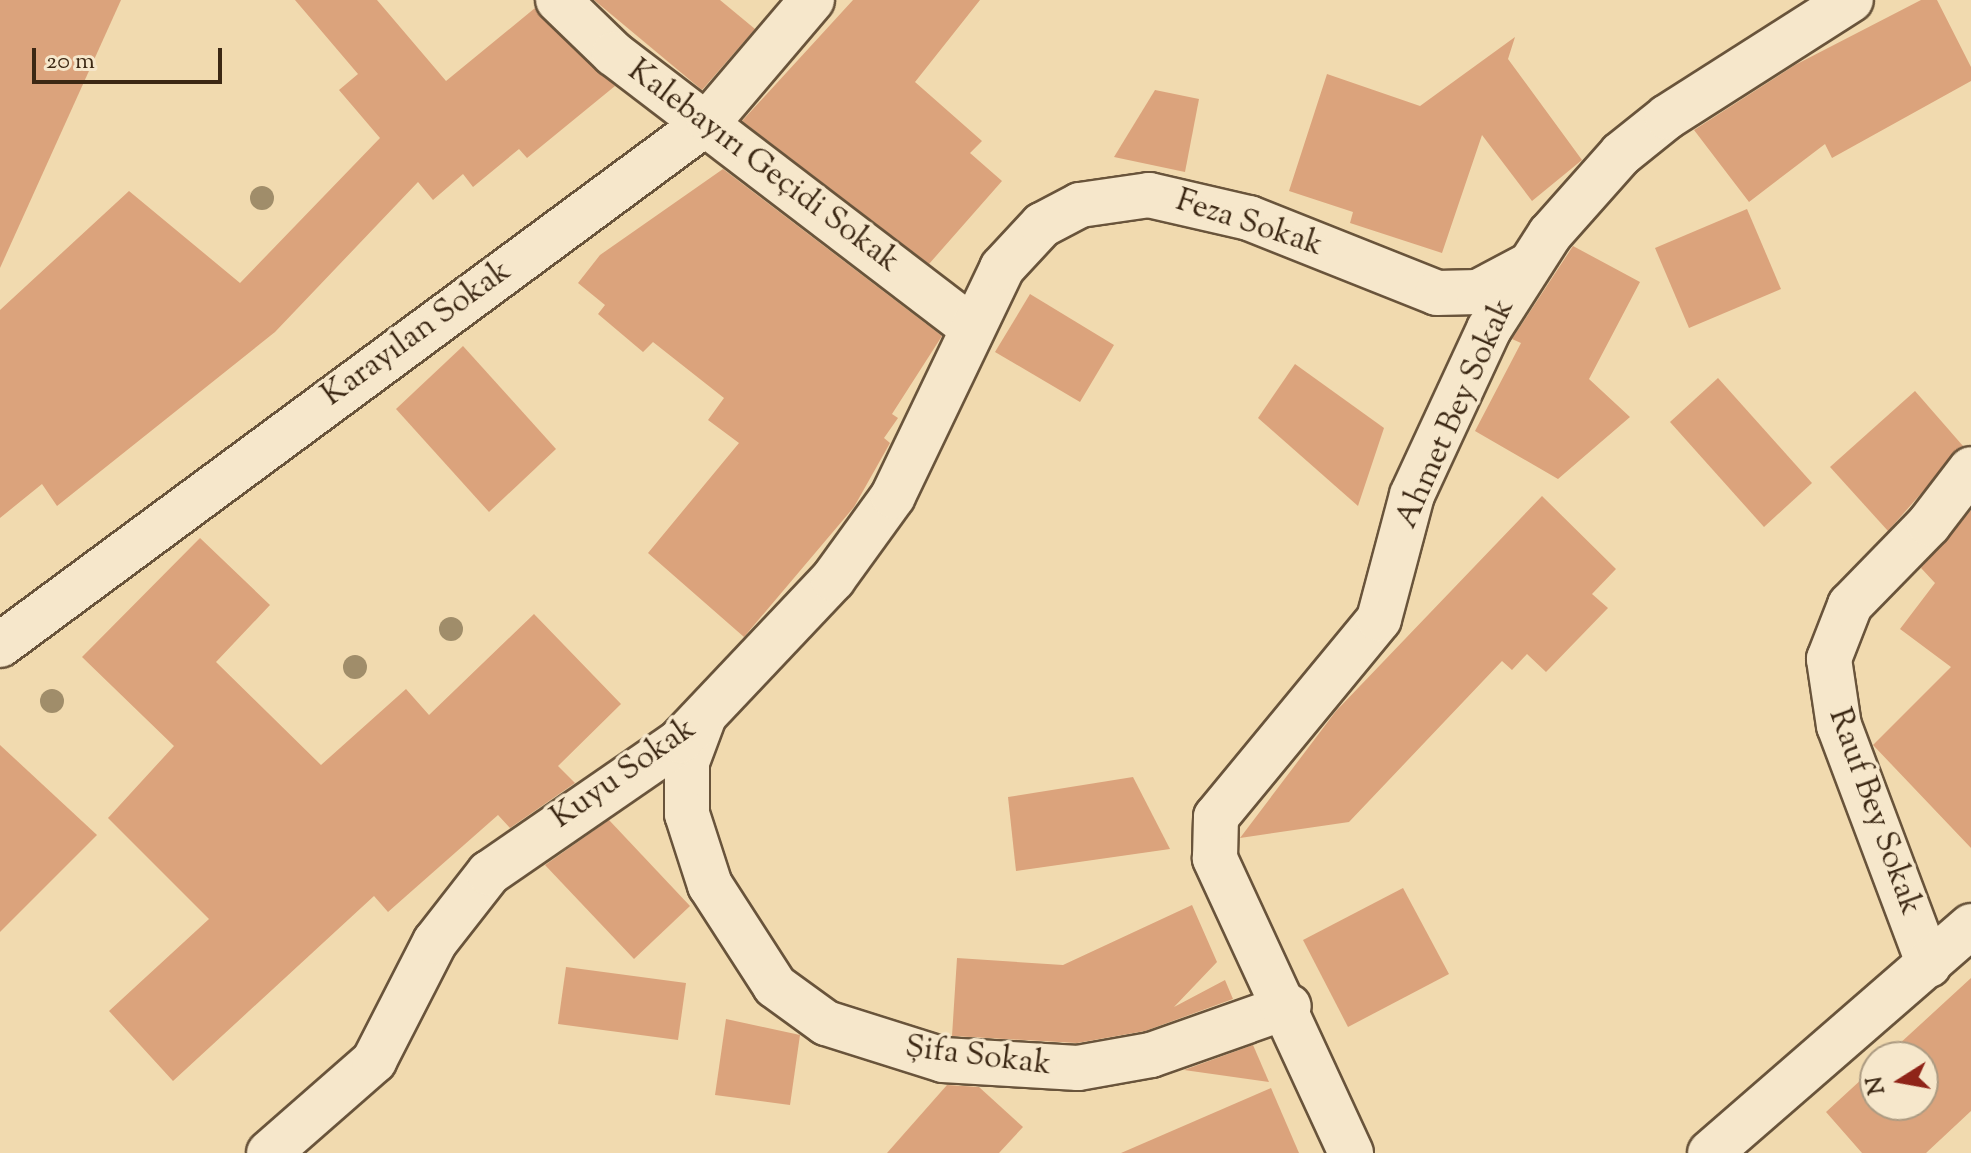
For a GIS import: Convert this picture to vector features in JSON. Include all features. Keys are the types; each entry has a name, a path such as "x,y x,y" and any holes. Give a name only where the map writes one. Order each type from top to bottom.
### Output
{"street":[{"name":"Kalebayırı Geçidi Sokak","path":"558,0 614,54 709,121 972,328"},
{"name":"Karayılan Sokak","path":"0,645 709,121 812,0"},
{"name":"Ahmet Bey Sokak","path":"1351,1153 1289,1006 1215,858 1210,832 1379,619 1412,495 1525,267 1621,154 1714,83 1851,0"},
{"name":"Feza Sokak","path":"972,328 1011,255 1032,233 1080,205 1127,196 1210,205 1437,293 1478,292 1525,267"},
{"name":"Kuyu Sokak","path":"269,1153 374,1061 467,896 513,852 620,782 703,719 863,541 893,496 972,328"},
{"name":"Rauf Bey Sokak","path":"1929,965 1839,726 1829,659 1850,605 1971,469"},
{"name":"Şifa Sokak","path":"703,719 687,762 687,814 710,885 761,968 799,1007 866,1039 943,1060 1078,1068 1151,1055 1289,1006"},
{"path":"620,782 662,774 681,789 687,814"},
{"path":"1710,1153 1971,926"}],"building":[{"path":"0,0 121,0 0,268"},
{"path":"295,0 377,0 446,81 535,8 615,86 527,158 519,149 473,187 463,174 433,200 418,182 275,332 57,506 42,484 0,518 0,310 129,191 240,283 380,138 339,90 358,74"},
{"path":"594,0 720,0 755,29 702,90"},
{"path":"853,0 980,0 915,82 982,141 970,153 1002,181 929,264 742,121"},
{"path":"1921,0 1937,0 1971,67 1971,81 1832,158 1825,144 1749,202 1694,130 1795,65"},
{"path":"1515,37 1508,59 1582,160 1532,201 1482,135 1442,253 1350,223 1353,212 1289,191 1327,74 1420,106"},
{"path":"1155,90 1199,99 1185,172 1114,157"},
{"path":"723,169 942,336 892,414 898,418 884,438 890,443 854,507 744,637 648,553 739,443 708,420 724,398 653,342 643,352 598,314 605,305 578,283 600,255"},
{"path":"1747,209 1781,289 1689,328 1655,248"},
{"path":"1573,246 1640,282 1589,379 1630,417 1558,479 1475,431 1521,343 1512,339"},
{"path":"1030,294 1114,345 1080,402 995,352"},
{"path":"463,346 556,449 489,512 396,409"},
{"path":"1295,364 1384,428 1358,506 1258,418"},
{"path":"1718,378 1812,483 1764,527 1670,422"},
{"path":"1915,391 1963,446 1888,531 1830,467"},
{"path":"1542,496 1616,569 1592,594 1608,608 1546,672 1527,654 1512,670 1502,661 1349,822 1240,838 1336,711"},
{"path":"1971,510 1971,848 1873,745 1951,667 1900,629 1935,583 1921,568"},
{"path":"200,538 270,605 216,662 321,765 406,689 429,715 534,614 621,704 558,766 575,783 510,828 498,815 388,912 374,896 173,1081 109,1011 209,919 108,818 174,746 82,657"},
{"path":"0,745 97,835 0,932"},
{"path":"1133,777 1170,849 1016,871 1008,797"},
{"path":"609,820 690,906 634,959 545,865"},
{"path":"1403,888 1449,974 1348,1027 1303,940"},
{"path":"1192,905 1217,962 1174,1007 1225,980 1233,999 1145,1031 1077,1043 952,1036 957,958 1063,965"},
{"path":"566,967 686,983 678,1040 558,1024"},
{"path":"1971,978 1971,1111 1926,1153 1862,1153 1826,1112 1859,1082 1859,1121 1939,1121 1939,1041 1902,1041"},
{"path":"726,1019 800,1035 790,1105 715,1095"},
{"path":"1253,1045 1269,1082 1184,1070"},
{"path":"947,1085 979,1087 1023,1127 999,1153 887,1153"},
{"path":"1271,1088 1299,1153 1121,1153"}]}
